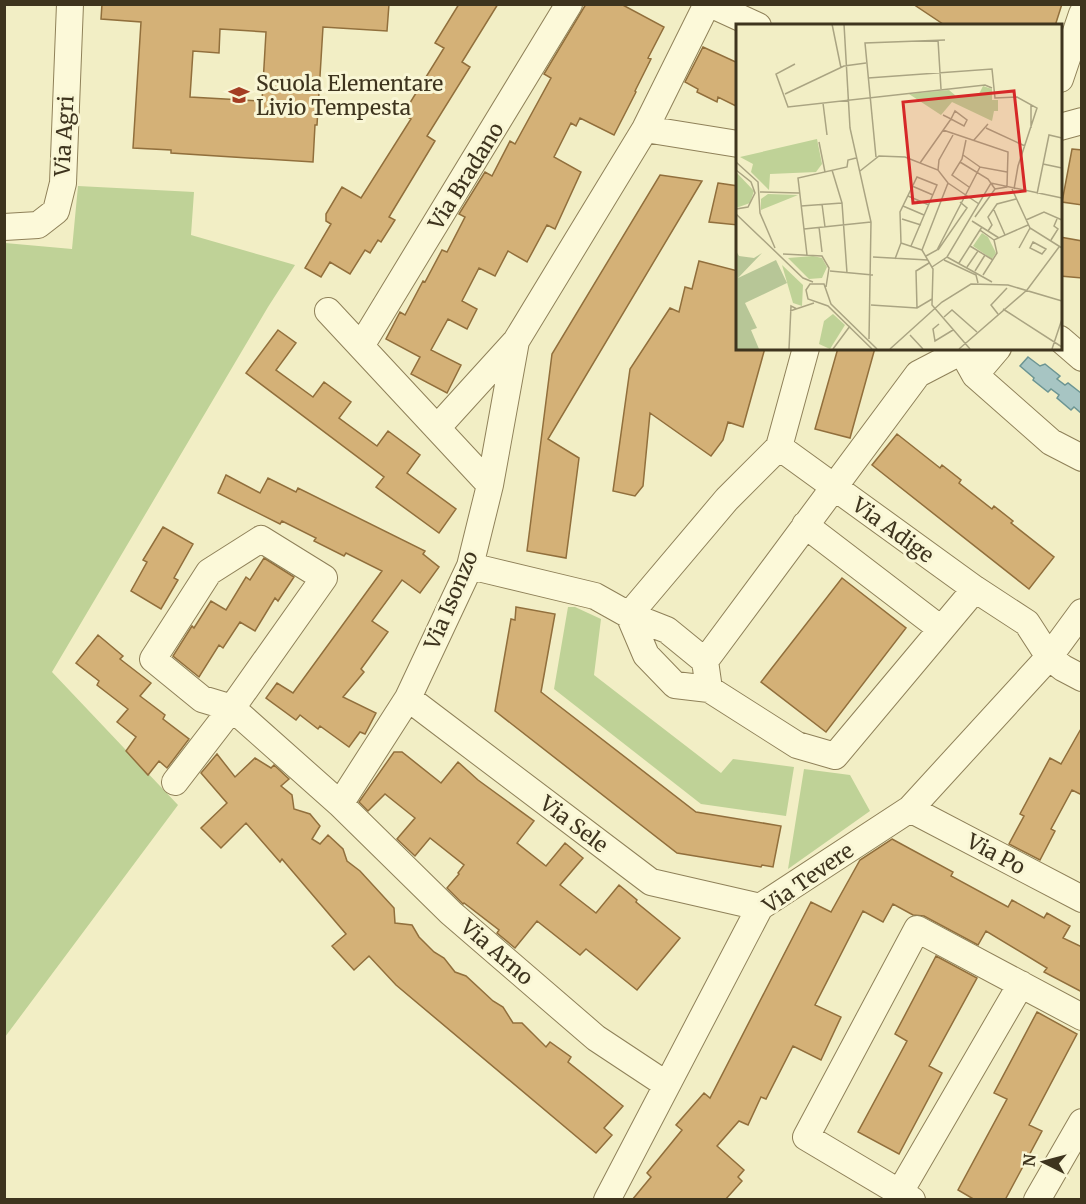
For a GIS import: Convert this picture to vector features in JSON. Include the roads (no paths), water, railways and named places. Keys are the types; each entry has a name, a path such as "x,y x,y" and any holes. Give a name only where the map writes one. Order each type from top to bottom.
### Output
{"street":[{"name":"Via Agri","path":"4,227 38,225 56,211 63,183 69,4"},
{"name":"Via Bradano","path":"361,346 569,4"},
{"path":"709,4 754,24"},
{"name":"Via Isonzo","path":"437,428 516,341 645,129 709,4"},
{"path":"1068,79 1082,14"},
{"path":"1062,126 1082,121"},
{"path":"645,129 736,144"},
{"path":"328,311 490,485"},
{"name":"Via Isonzo","path":"340,804 408,698 470,566 490,485 516,341"},
{"path":"1062,341 1082,358"},
{"path":"629,615 727,499 779,447 805,350"},
{"path":"705,661 918,374 963,350 975,375 1051,442 1082,458"},
{"path":"975,375 996,350"},
{"name":"Via Adige","path":"779,447 975,589 1027,623 1050,657 1063,668 1082,678"},
{"path":"805,525 942,629"},
{"path":"175,782 232,708 324,579 261,539 209,572 153,659 202,699 232,708"},
{"path":"470,566 595,596 629,615 667,630 705,661 709,689"},
{"path":"629,615 646,655 675,685 709,689 797,745 835,756 975,589"},
{"name":"Via Tevere","path":"607,1200 760,907 910,809 1050,657 1082,612"},
{"name":"Via Sele","path":"408,698 651,882 760,907"},
{"name":"Via Arno","path":"232,708 340,804 451,913 596,1038 667,1084"},
{"name":"Via Po","path":"910,809 1082,899"},
{"path":"1021,984 906,1196 807,1137 917,929 1021,984 1082,1017"},
{"path":"1038,1200 1082,1122"}],"water":[{"path":"1028,357 1040,366 1045,364 1060,376 1057,379 1065,385 1068,383 1081,393 1081,413 1074,407 1071,410 1057,398 1059,395 1051,389 1048,392 1033,380 1034,378 1020,366"}],"place":[{"name":"Scuola Elementare Livio Tempesta","path":"239,95"}]}
